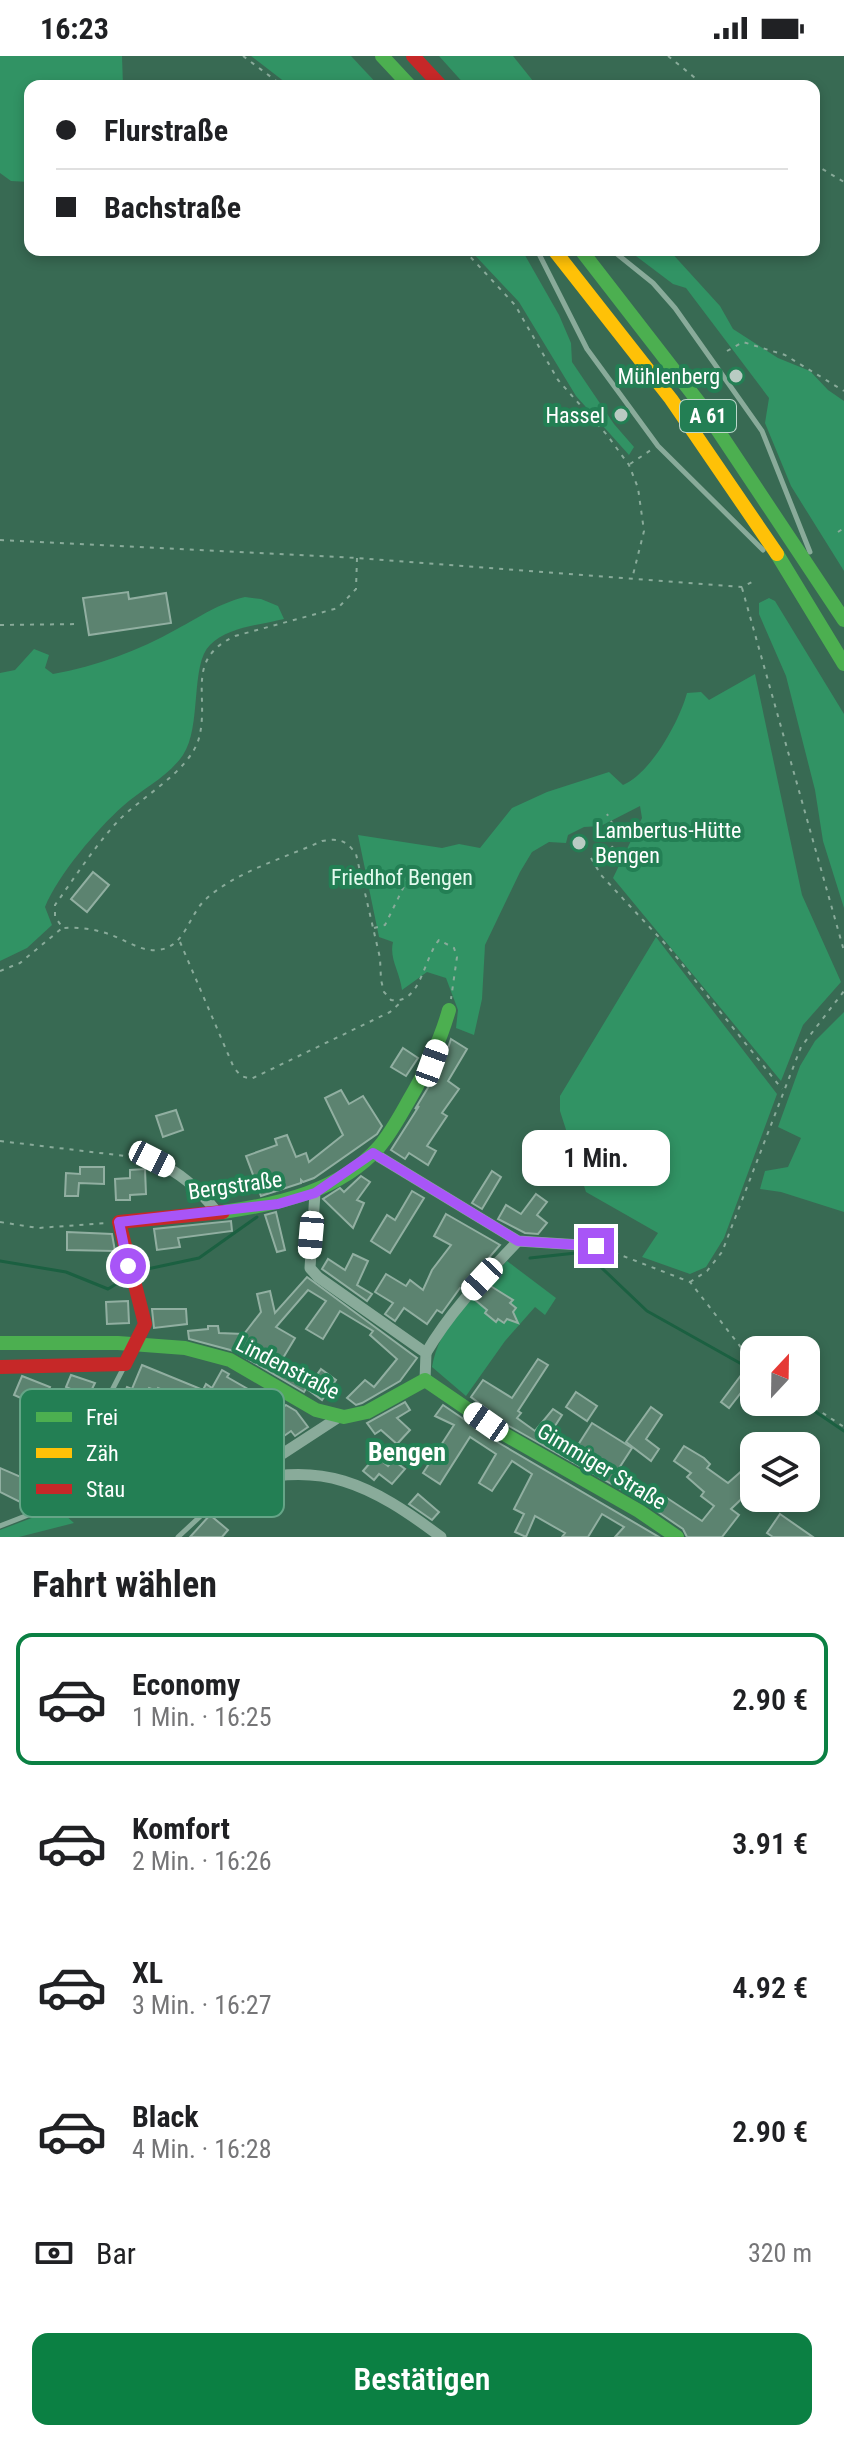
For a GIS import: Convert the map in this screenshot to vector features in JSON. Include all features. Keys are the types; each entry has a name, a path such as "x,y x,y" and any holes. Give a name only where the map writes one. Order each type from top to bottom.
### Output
{"main road":[{"path":"382,56 404,80"},
{"path":"413,56 435,80"},
{"name":"A 61","path":"559,256 683,418 794,583 844,664"},
{"name":"A 61","path":"586,256 701,405 844,620"},
{"name":"Bergstraße","path":"119,1222 278,1204 315,1193 373,1153 432,1063 449,1010"},
{"path":"0,1367 125,1364 145,1324 119,1222"},
{"name":"Lindenstraße","path":"0,1343 137,1343 202,1352 231,1361 280,1389"},
{"name":"Lindenstraße","path":"284,1391 318,1411 339,1417 363,1415 388,1404 414,1384 425,1380"},
{"name":"Gimmiger Straße","path":"425,1380 504,1434 639,1511 677,1537"}],"street":[{"path":"373,1153 518,1241 596,1246"},
{"path":"152,1159 188,1179 216,1211"},
{"path":"315,1193 310,1268 318,1277 426,1353"},
{"path":"425,1380 426,1353 442,1325 464,1297 518,1241"},
{"path":"284,1453 339,1417"},
{"path":"284,1476 312,1474 348,1482 394,1502 441,1537"}],"lane":[{"path":"540,256 587,349 658,446 716,501 794,583"},
{"path":"619,256 653,283 675,308 762,431 826,590"},
{"path":"112,1389 125,1364"},
{"path":"0,1526 23,1517"},
{"path":"178,1537 200,1517"}],"path":[{"path":"243,56 275,80"},
{"path":"668,56 698,80"},
{"path":"820,168 844,182"},
{"path":"470,256 515,305 558,380 629,465 638,488 644,531 633,576"},
{"path":"727,351 743,342 785,355 844,391"},
{"path":"629,465 658,446"},
{"path":"838,532 844,528"},
{"path":"0,540 357,558 633,576 742,587 754,581"},
{"path":"63,928 55,917 55,905 75,876 118,821 186,760 199,738 203,666 210,653 219,643 235,636 338,608 356,589 357,558"},
{"path":"742,587 844,951"},
{"path":"0,625 80,624"},
{"path":"596,866 620,837 607,814"},
{"path":"0,971 20,963 63,928 79,927 110,934 139,947 156,950 179,940 203,901 220,888 322,841 337,839 348,843 356,854 384,992 391,1000 400,1002"},
{"path":"591,858 670,949 782,1090"},
{"path":"373,928 385,925 409,876"},
{"path":"179,940 234,1068 241,1076 251,1079 390,1012 415,991 427,958 439,940 454,948 457,957 449,1010"},
{"path":"690,1282 707,1271 722,1252 801,1047 844,991"},
{"path":"0,1141 152,1159"},
{"path":"0,1222 38,1228 119,1222"},
{"path":"596,1246 690,1282 740,1348"},
{"path":"820,1411 844,1427"}],"green space":[{"path":"0,56 122,56 123,80 24,80 24,182 11,181 0,173"},
{"path":"251,56 351,56 373,80 282,80"},
{"path":"439,56 513,56 532,80 461,80"},
{"path":"476,256 525,256 559,315 571,343 572,362 614,424 634,447 629,455 576,396 519,302"},
{"path":"636,256 674,256 720,306 733,329 778,358 810,371 844,401 844,571 791,486 765,423 769,398 686,288 673,284"},
{"path":"245,597 278,606 284,619 235,630 210,645 200,666 192,729 183,755 170,770 113,816 79,853 45,907 52,925 27,948 0,961 0,673 15,670 34,649 49,655 45,668 53,674 101,662 147,644 218,607"},
{"path":"769,598 775,601 844,714 844,908 823,841 815,790 786,676 759,614 759,603"},
{"name":"Friedhof Bengen","path":"755,674 802,895 841,982 803,1025 781,1081 613,878 642,818 640,806 601,826 584,827 568,835 566,843 549,842 532,852 485,945 482,999 474,1035 456,1028 458,1010 446,978 427,972 402,990 392,954 393,942 379,937 358,835 442,848 459,844 480,848 512,808 547,792 609,772 623,785 633,779 644,770 662,745 678,718 687,693 701,692 709,700"},
{"path":"656,937 777,1094 724,1238 706,1267 690,1274 642,1257 658,1233 586,1192 560,1111 560,1096"},
{"path":"844,1012 844,1212 781,1192 760,1189 765,1171 788,1167 801,1138 778,1127 800,1066 815,1041"},
{"path":"507,1261 556,1298 545,1315 535,1307 505,1341 466,1396 432,1367 436,1351 461,1309"},
{"path":"34,1517 67,1517 74,1523 19,1537 0,1537 0,1530"}],"building":[{"path":"128,592 129,599 166,593 171,623 89,635 83,598"},
{"path":"93,872 109,885 87,912 71,899"},
{"path":"451,1039 467,1049 448,1081 459,1089 442,1113 447,1116 427,1146 436,1151 428,1165 409,1153 405,1159 391,1150 443,1063"},
{"path":"403,1048 418,1058 406,1076 391,1067"},
{"path":"341,1090 349,1104 363,1096 382,1126 377,1134 314,1178 261,1196 246,1156 277,1145 275,1139 287,1135 296,1157 306,1153 309,1162 343,1135 325,1098"},
{"path":"176,1110 183,1130 163,1137 156,1116"},
{"path":"80,1167 104,1167 104,1184 79,1183 78,1196 65,1196 66,1173 80,1174"},
{"path":"145,1169 146,1194 130,1195 130,1200 116,1200 115,1179 130,1178 130,1170"},
{"path":"492,1171 501,1177 482,1209 472,1203"},
{"path":"361,1176 370,1182 357,1200 364,1203 353,1228 323,1199 340,1188 344,1192"},
{"path":"412,1191 424,1198 390,1253 371,1241 387,1215 395,1220"},
{"path":"536,1194 547,1202 537,1215 547,1223 538,1234 525,1233 498,1219 506,1205 521,1214"},
{"path":"276,1212 285,1250 277,1252 265,1215"},
{"path":"446,1214 500,1245 460,1288 442,1313 437,1310 427,1324 404,1308 395,1321 385,1314 393,1303 375,1292 386,1274 406,1286 410,1280 423,1290 432,1270 451,1245 434,1236"},
{"path":"231,1221 232,1231 178,1238 180,1247 157,1250 154,1229"},
{"path":"67,1232 112,1234 115,1251 67,1250"},
{"path":"353,1254 368,1261 357,1285 372,1294 367,1301 322,1269 328,1259 345,1270"},
{"path":"307,1277 417,1358 400,1381 356,1405 347,1398 365,1380 374,1387 397,1359 370,1335 373,1331 340,1311 323,1339 306,1329 326,1301 308,1290 276,1327 295,1338 280,1363 309,1384 304,1392 234,1351 189,1339 188,1331 208,1329 208,1326 218,1326 219,1333 244,1334 261,1312 257,1294 270,1291 275,1313"},
{"path":"489,1285 513,1300 510,1303 516,1308 513,1312 518,1323 507,1319 504,1323 498,1319 496,1322 475,1300"},
{"path":"128,1301 129,1323 107,1324 106,1302"},
{"path":"152,1309 186,1309 187,1324 154,1328"},
{"path":"538,1359 548,1365 518,1411 521,1413 517,1418 535,1431 553,1409 562,1415 546,1440 565,1452 570,1444 576,1448 592,1423 632,1448 614,1476 663,1503 667,1498 702,1521 714,1506 701,1496 704,1492 687,1477 691,1473 674,1461 684,1446 704,1458 710,1464 707,1468 728,1483 740,1472 740,1500 731,1509 739,1515 722,1537 687,1537 683,1529 645,1503 509,1426 471,1397 483,1380 512,1398"},
{"path":"142,1365 201,1389 149,1388 132,1389"},
{"path":"321,1369 336,1380 322,1400 307,1389"},
{"path":"222,1370 229,1374 227,1377 248,1389 204,1389 206,1384 212,1388"},
{"path":"71,1375 95,1383 92,1389 66,1387"},
{"path":"22,1376 50,1387 20,1389 20,1398 14,1395"},
{"path":"740,1377 740,1394 729,1408 721,1402"},
{"path":"576,1392 597,1406 587,1421 566,1407"},
{"path":"405,1402 410,1410 397,1418 410,1430 397,1444 381,1430 375,1434 367,1423"},
{"path":"443,1405 499,1443 659,1537 615,1537 624,1527 602,1514 588,1537 562,1537 565,1533 535,1516 526,1537 515,1532 524,1514 514,1509 532,1474 512,1461 492,1491 479,1483 496,1454 470,1437 440,1484 423,1473 454,1425 435,1416"},
{"path":"284,1407 296,1411 308,1427 295,1436 291,1431 284,1436"},
{"path":"651,1407 662,1415 646,1439 659,1449 651,1461 626,1442"},
{"path":"376,1456 388,1466 393,1460 405,1469 392,1484 379,1474 374,1480 363,1471"},
{"path":"0,1468 20,1477 20,1502 0,1492"},
{"path":"418,1494 439,1512 432,1520 409,1504"},
{"path":"780,1514 813,1537 773,1537 767,1533"},
{"path":"208,1517 228,1530 222,1537 190,1537"}],"waterway":[{"path":"138,1271 199,1258 257,1217"},
{"path":"530,1258 585,1252 647,1311 740,1363"},
{"path":"0,1261 66,1272 108,1289 128,1277"},
{"path":"820,1415 844,1431"}],"traffic: fast":[{"path":"382,56 404,80"},
{"path":"586,256 701,405 844,620"},
{"path":"777,554 844,664"},
{"path":"223,1212 266,1205 307,1193 346,1175 363,1162 379,1147 399,1118 427,1067 449,1010"},
{"path":"0,1343 118,1343 185,1348 230,1360 280,1389"},
{"path":"284,1391 316,1410 344,1417 367,1412 425,1380 504,1434 639,1511 677,1537"}],"traffic: slow":[{"path":"559,256 671,399 777,554"}],"traffic: jam":[{"path":"413,56 435,80"},
{"path":"0,1367 125,1364 145,1324 119,1222 223,1212"}],"place":[{"name":"Mühlenberg","path":"736,376"},
{"name":"Hassel","path":"621,415"},
{"name":"Lambertus-Hütte Bengen","path":"579,843"}],"district":[{"name":"Bengen","path":"407,1452"}],"route":[{"path":"128,1266 119,1222 278,1204 315,1193 373,1153 518,1241 596,1246"}]}
